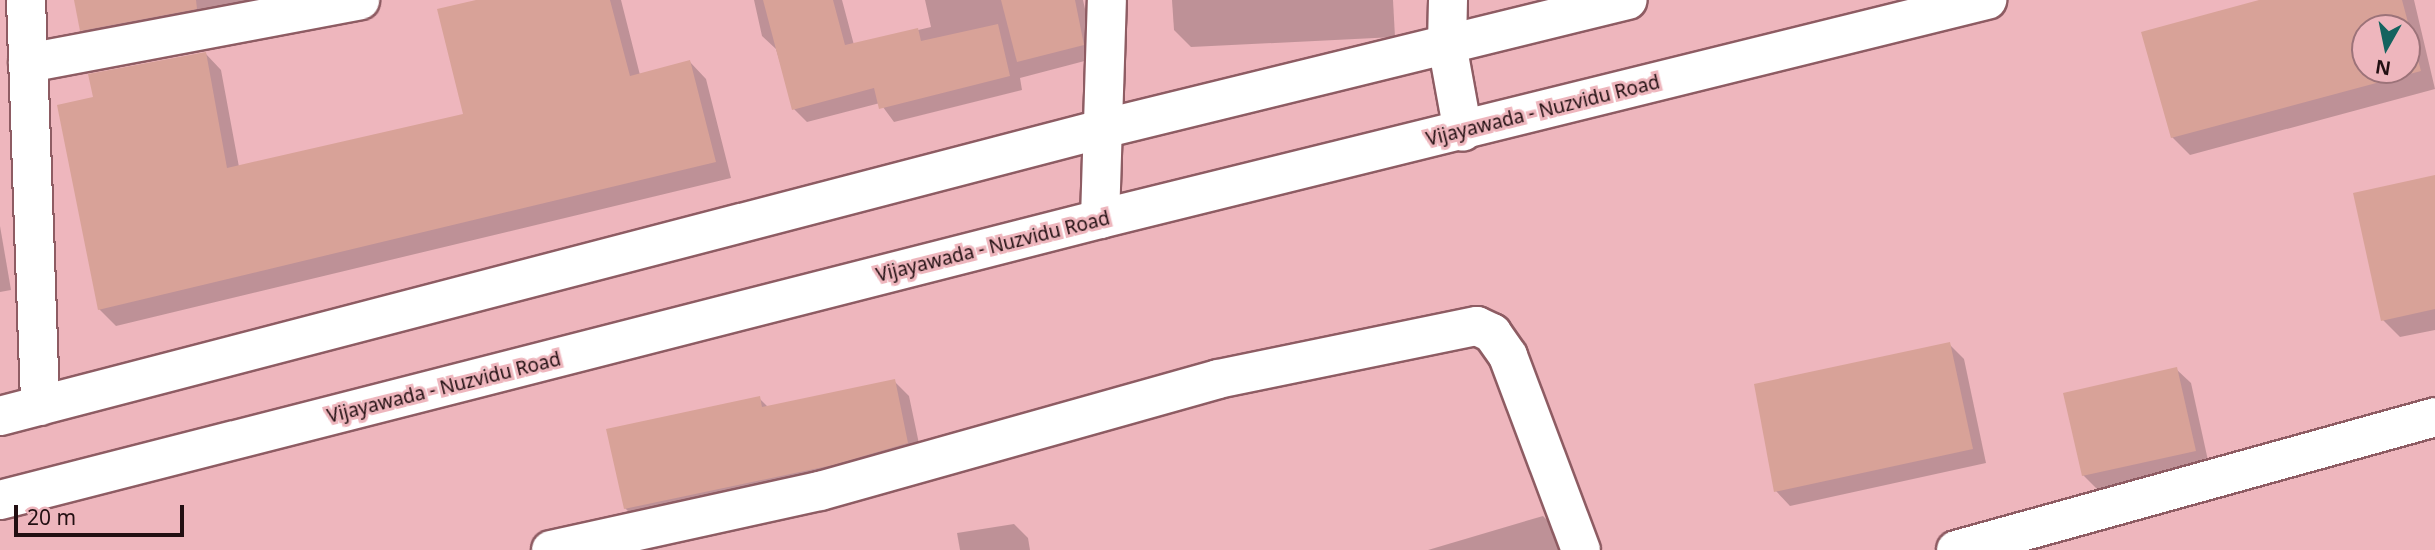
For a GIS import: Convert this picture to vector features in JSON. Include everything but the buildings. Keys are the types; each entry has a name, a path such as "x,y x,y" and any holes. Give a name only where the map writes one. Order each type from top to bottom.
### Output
{"main road":[{"path":"26,0 40,406"},
{"path":"28,63 360,0"},
{"path":"1100,219 1106,128 1107,0"},
{"path":"1448,0 1447,44 1463,132"},
{"path":"0,416 1106,128 1628,0"},
{"name":"Vijayawada - Nuzvidu Road","path":"0,500 1100,219 1463,132 1987,0"},
{"path":"551,550 820,491 1218,379 1476,326 1492,333 1508,356 1581,550"},
{"path":"1956,550 2435,417"}]}
